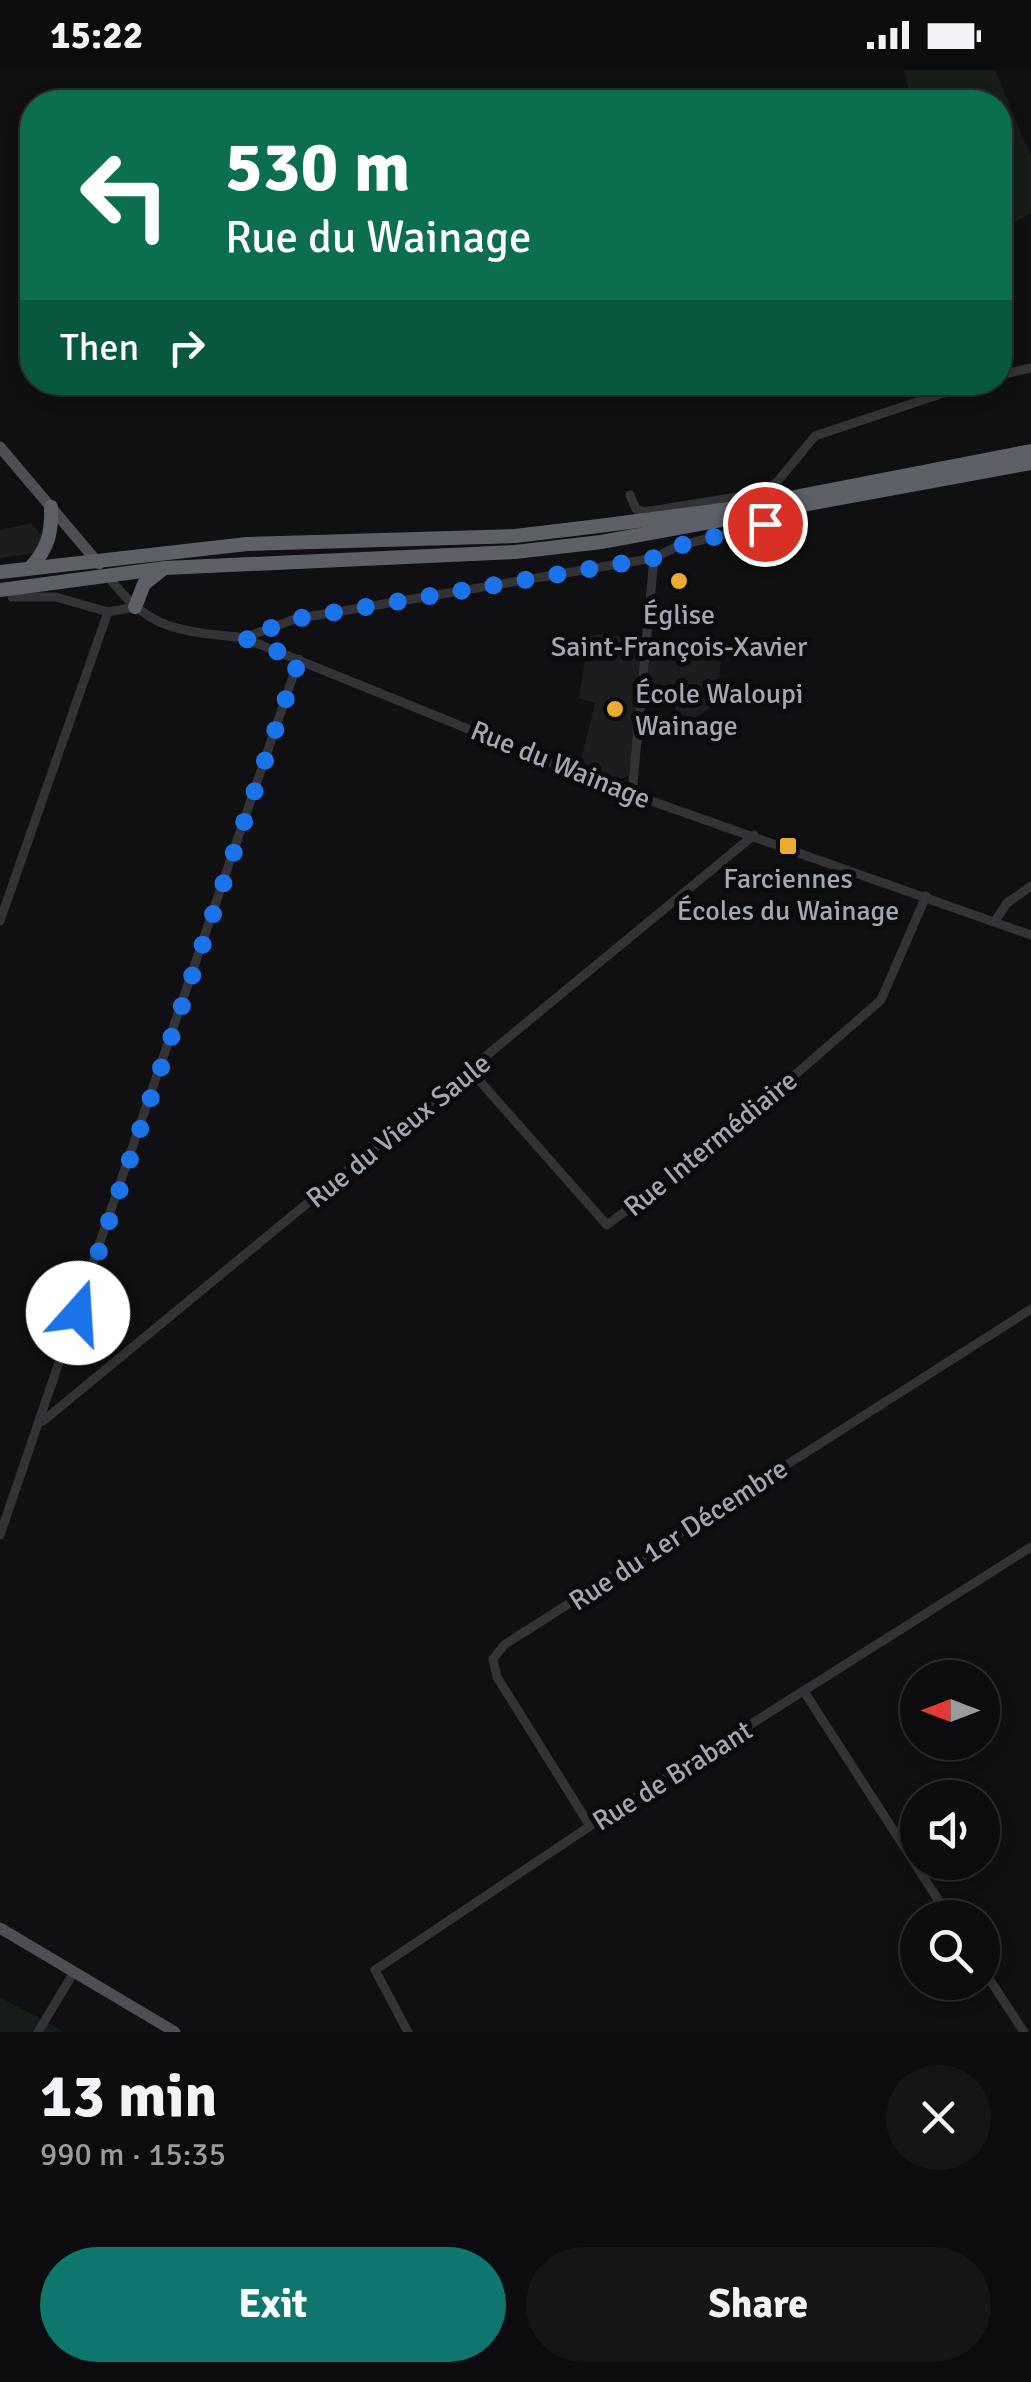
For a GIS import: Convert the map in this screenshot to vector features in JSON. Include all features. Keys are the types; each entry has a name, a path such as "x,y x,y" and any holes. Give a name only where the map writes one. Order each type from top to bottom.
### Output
{"highway":[{"path":"0,572 248,544 497,536 599,526 744,506 1031,451"},
{"path":"6,594 165,568 516,552 601,542 1031,463"},
{"path":"31,568 45,551 52,530 51,507"},
{"path":"135,607 144,584 165,568"}],"main road":[{"path":"0,447 107,575"},
{"path":"0,1928 176,2032"}],"street":[{"path":"630,494 636,509 644,512 762,492 778,482 815,436 935,395"},
{"path":"244,638 295,619 654,558 678,546 765,524"},
{"path":"632,794 654,558"},
{"name":"Rue du Wainage","path":"107,575 148,620 244,638 632,794 1031,934"},
{"path":"6,594 56,597 108,612 135,607"},
{"path":"0,921 108,612"},
{"path":"0,1535 299,660"},
{"name":"Rue du Vieux Saule","path":"41,1422 754,836"},
{"path":"994,922 1007,903 1031,886"},
{"name":"Rue Intermédiaire","path":"470,1070 607,1225 726,1135 881,1000 926,896"},
{"name":"Rue du 1er Décembre","path":"590,1826 498,1677 493,1659 504,1645 1031,1308"},
{"name":"Rue de Brabant","path":"408,2032 375,1970 590,1826 1031,1547"},
{"path":"805,1693 938,1900"},
{"path":"38,2032 74,1972"},
{"path":"1000,1995 1024,2032"}],"shaded area":[{"path":"904,70 995,70 1003,90 908,90"},
{"path":"1012,111 1031,156 1031,213 1012,223"},
{"path":"31,523 54,550 0,558 0,530"},
{"name":"École Waloupi Wainage","path":"603,634 722,650 716,704 695,718 675,714 677,691 639,687 632,774 619,780 580,763 595,703 579,698 589,636"},
{"path":"0,1997 64,2032 0,2032"}],"place":[{"name":"Église Saint-François-Xavier","path":"679,581"},
{"name":"École Waloupi Wainage","path":"615,709"},
{"name":"Farciennes Écoles du Wainage","path":"788,846"}],"route":[{"path":"78,1313 299,660 244,638 295,619 654,558 678,546 765,524"}]}
